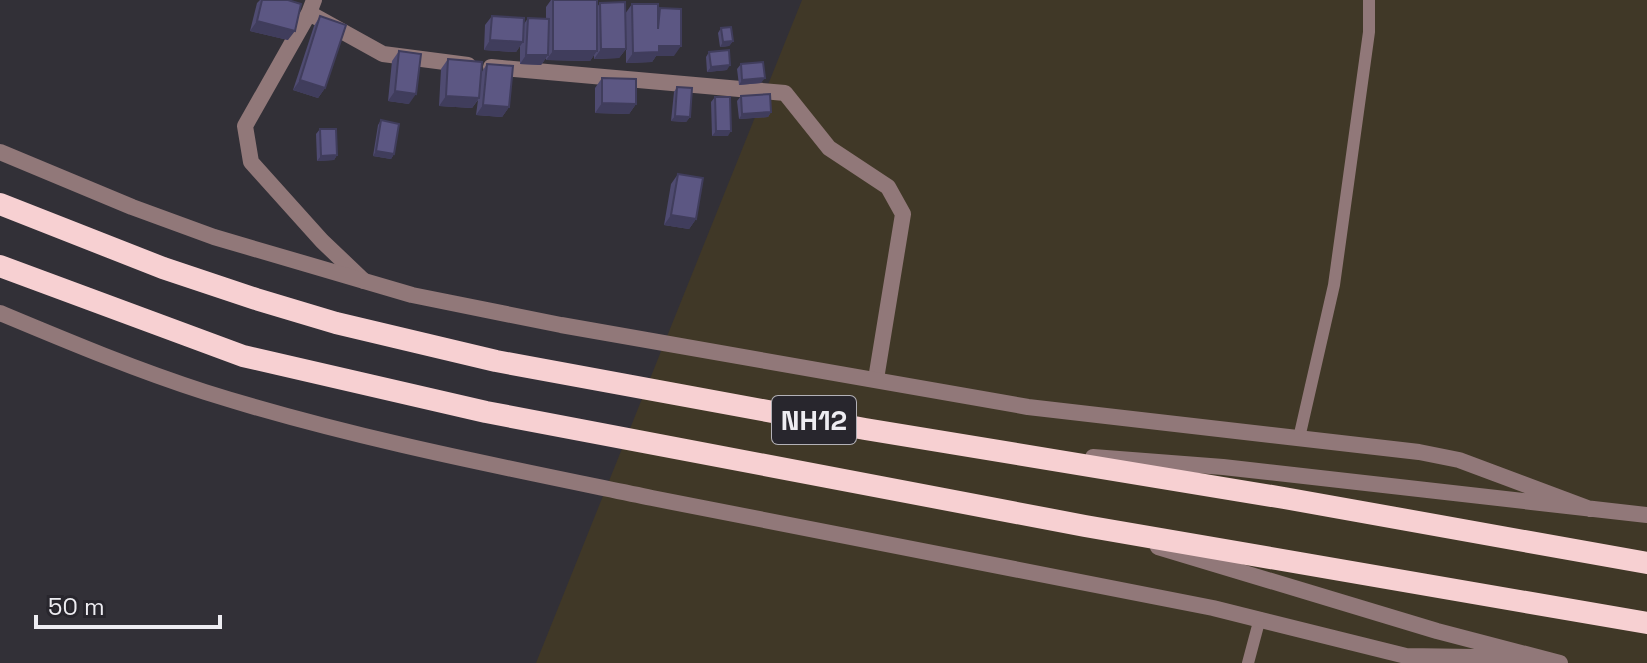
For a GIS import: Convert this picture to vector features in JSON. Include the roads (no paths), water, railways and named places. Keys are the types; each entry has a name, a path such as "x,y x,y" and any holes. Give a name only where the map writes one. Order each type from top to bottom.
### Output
{"highway":[{"name":"NH12","path":"0,204 176,273 256,299 351,327 496,361 865,429 1647,563"},
{"name":"NH12","path":"0,266 243,356 486,412 1085,526 1647,623"}],"street":[{"path":"364,281 322,241 251,162 245,126 312,6 383,54 517,71 785,93 829,148 888,187 903,214 876,379"},
{"path":"0,152 214,237 412,295 561,325 1028,407 1419,452 1459,460 1590,509"},
{"path":"0,313 205,392 370,437 492,465 1260,618 1384,653 1536,658"},
{"path":"992,450 1223,467 1647,515"},
{"path":"1085,526 1437,631 1560,663"}],"lane":[{"path":"1299,438 1334,285 1369,32 1369,0"},
{"path":"1248,663 1260,618"}]}
